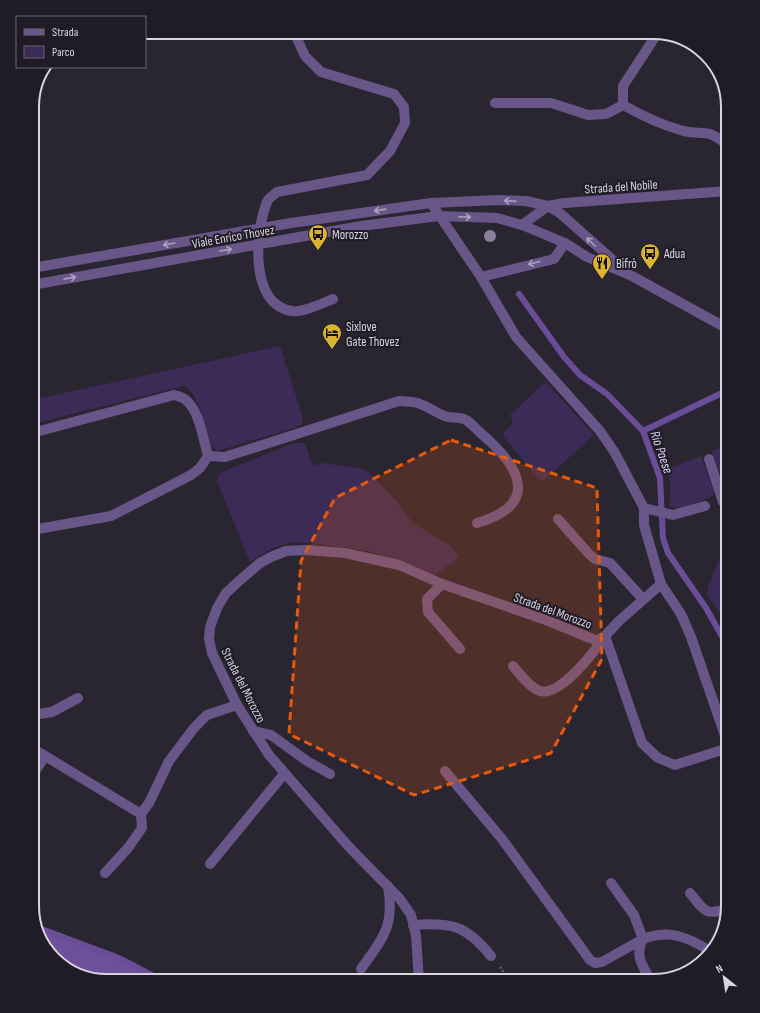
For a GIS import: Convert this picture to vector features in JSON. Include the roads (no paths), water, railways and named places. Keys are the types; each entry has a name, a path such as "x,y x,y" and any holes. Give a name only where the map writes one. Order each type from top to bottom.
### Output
{"street":[{"path":"298,39 306,56 322,72 394,94 404,107 405,123 390,152 367,175 277,192 267,201 258,244 260,273 267,296 277,304 292,311 312,307 333,299"},
{"path":"623,104 623,86 655,39"},
{"path":"495,103 551,103 588,115 606,114 623,104"},
{"path":"623,104 646,118 682,131 710,132 721,141"},
{"name":"Strada del Nobile","path":"522,225 548,206 564,203 721,192"},
{"name":"Viale Enrico Thovez","path":"39,267 261,228 431,203 498,200 526,201 548,206"},
{"path":"431,203 481,277 516,337 600,431 615,453 644,508 644,525 661,584 681,614 691,637 721,724"},
{"path":"548,206 561,214 594,245 632,276 721,325"},
{"name":"Viale Enrico Thovez","path":"39,284 361,226 439,216 497,218 522,225 566,243 587,257 632,276"},
{"path":"481,277 554,259 566,243"},
{"path":"39,431 174,395 185,399 192,407 199,424 208,456 200,468 191,475 111,516 39,529"},
{"path":"208,456 225,457 399,401 418,403 448,417 465,419 496,446 512,466 518,479 519,488 515,499 506,509 491,519 477,524"},
{"path":"709,459 721,496"},
{"path":"644,508 673,515 705,506"},
{"path":"558,518 589,554 595,559 610,563 643,599"},
{"name":"Strada del Morozzo","path":"419,974 416,936 411,915 400,899 350,847 284,774 262,746 237,705 212,652 208,639 210,627 217,608 226,593 260,563 286,551 306,550 344,553 399,564 442,584 546,620 595,640 599,640 661,584"},
{"path":"442,584 427,599 428,612 460,649"},
{"path":"513,666 533,687 541,691 551,691 581,667 594,653 605,636"},
{"path":"605,636 642,743 658,758 675,765 721,750"},
{"path":"39,714 52,712 78,698"},
{"path":"105,873 128,848 142,828 141,814 149,803 169,761 194,728 207,715 237,705"},
{"path":"253,731 271,735 307,761 330,774"},
{"path":"39,752 141,814"},
{"path":"39,765 45,756"},
{"path":"445,771 502,839 590,960 595,963 602,962 644,939 657,934 671,934 697,942 706,948"},
{"path":"210,864 284,774"},
{"path":"611,883 634,915 644,939"},
{"path":"361,969 386,934 389,925 390,900 388,886"},
{"path":"690,893 706,912 710,913 721,910"},
{"path":"413,926 449,924 477,938 491,956"},
{"path":"644,939 638,949 640,960 647,974"}],"waterway":[{"name":"Rio Paese","path":"519,294 564,357 580,375 607,394 643,431 660,478 663,538 668,553 706,608 721,635"},
{"path":"643,431 721,393"},
{"path":"44,930 121,959 149,974"}],"place":[{"name":"Morozzo","path":"318,251"},
{"name":"Adua","path":"650,270"},
{"name":"Bifrò","path":"602,280"},
{"name":"Sixlove Gate Thovez","path":"332,350"}]}
